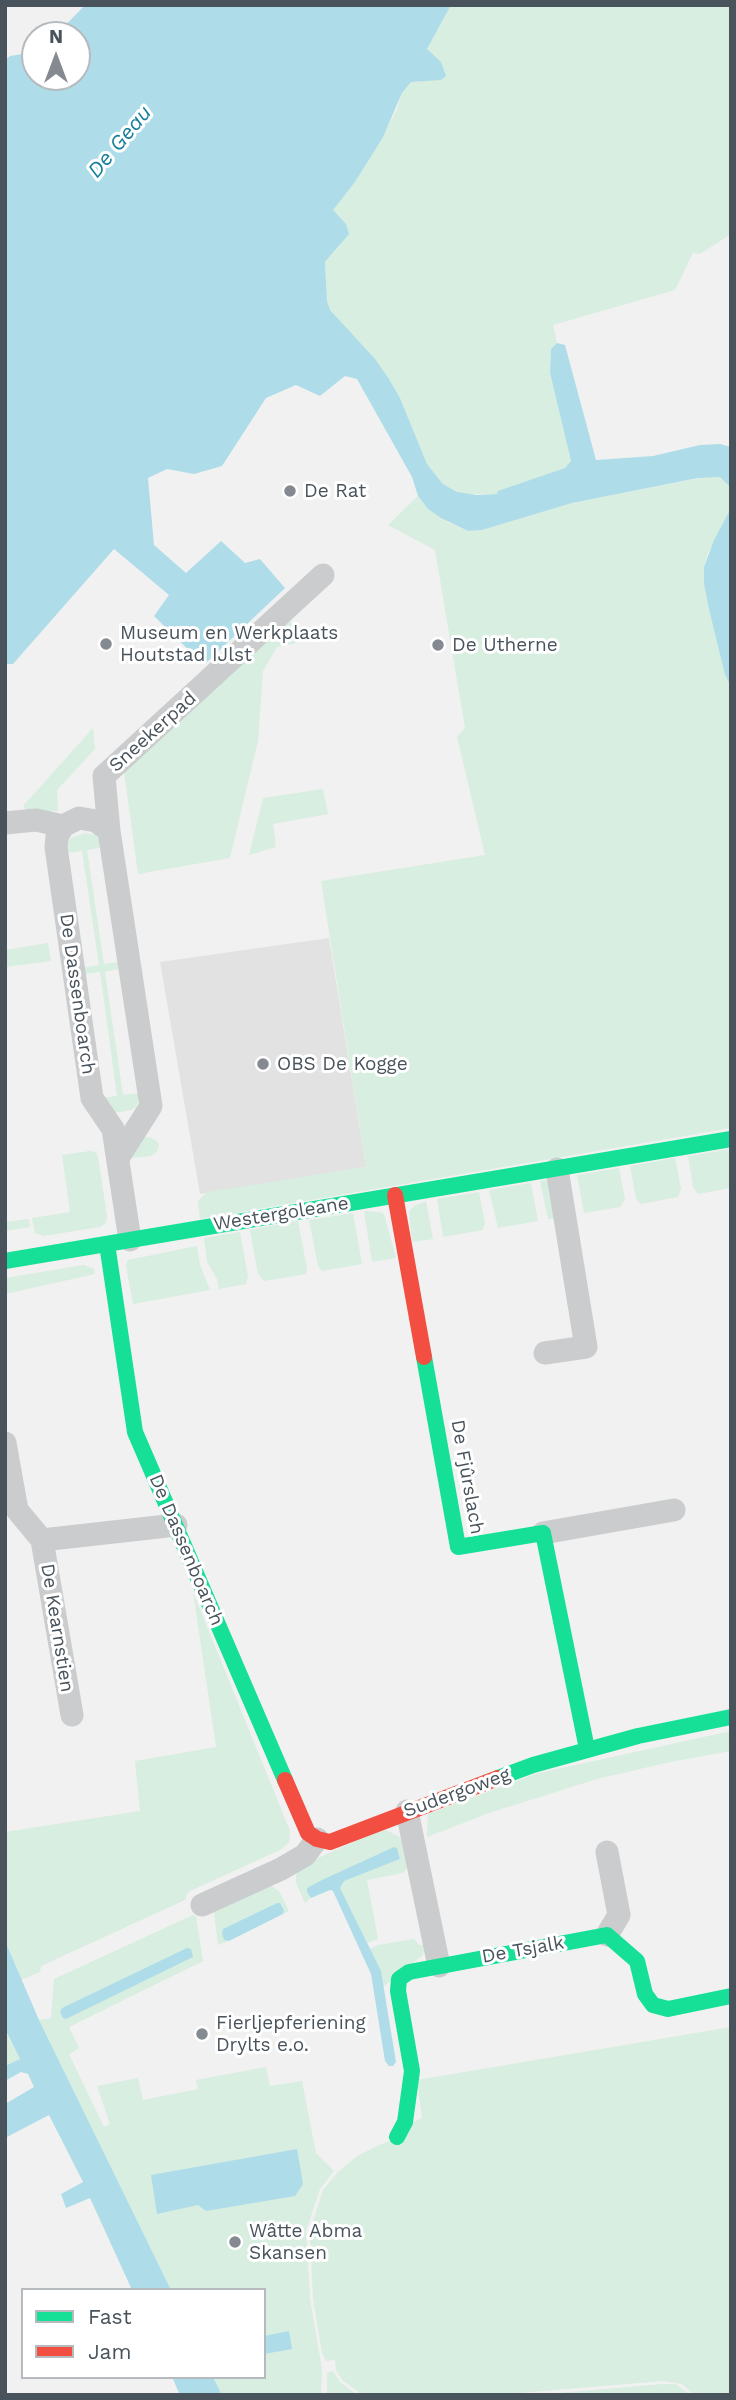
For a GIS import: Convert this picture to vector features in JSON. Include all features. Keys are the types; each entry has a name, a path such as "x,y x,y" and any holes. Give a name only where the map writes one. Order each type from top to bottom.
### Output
{"street":[{"name":"Sneekerpad","path":"109,831 104,776 323,575"},
{"path":"5,823 36,820 63,826 79,818 96,821 109,831 151,1105 118,1158"},
{"name":"De Dassenboarch","path":"63,826 57,837 56,847 92,1098 113,1129 130,1240"},
{"name":"Westergoleane","path":"5,1261 731,1139"},
{"path":"545,1353 586,1347 558,1169"},
{"name":"De Fjûrslach","path":"395,1195 458,1547 543,1533"},
{"name":"De Dassenboarch","path":"107,1244 135,1432 303,1823 308,1833 317,1839"},
{"name":"De Kearnstien","path":"5,1443 17,1510 42,1540 72,1715"},
{"path":"587,1749 543,1533 674,1510"},
{"name":"De Kearnstien","path":"42,1540 176,1525"},
{"name":"Sudergoweg","path":"317,1839 330,1842 343,1839 407,1811 499,1777 587,1749 731,1717"},
{"path":"407,1811 439,1966"},
{"path":"202,1905 281,1869 305,1855 317,1839"},
{"path":"607,1852 619,1915 607,1935 637,1961 645,1994 653,2006 668,2009 731,1996"},
{"name":"De Tsjalk","path":"397,2137 405,2122 412,2071 398,1991 399,1979 409,1972 607,1935"}],"shaded area":[{"name":"OBS De Kogge","path":"329,938 366,1167 200,1194 160,962"}],"green space":[{"path":"451,5 731,5 731,234 700,254 693,253 675,290 553,325 557,343 551,349 550,373 571,461 565,468 497,494 461,494 443,484 427,464 400,398 389,379 330,310 327,301 325,262 338,248 346,224 332,210 355,182 396,112 402,93 411,82 422,81 427,49"},
{"path":"711,476 720,477 731,488 731,508 708,553 704,567 704,584 725,675 731,687 731,1128 200,1219 198,1201 207,1192 366,1167 321,881 485,855 457,737 465,728 435,550 388,525 418,496 428,509 449,523 468,531 482,530 572,503"},
{"path":"290,620 296,643 277,647 263,671 258,741 230,858 138,874 124,772"},
{"path":"93,728 95,749 57,790 58,811 29,813 23,806"},
{"path":"323,789 328,814 273,824 276,847 249,855 263,798"},
{"path":"85,833 96,835 104,847 87,850 104,964 120,962 121,968 105,972 123,1095 139,1093 136,1107 114,1113 101,1098 117,1096 100,972 83,974 82,968 99,965 82,851 66,853 66,843"},
{"path":"48,943 51,961 5,967 5,950"},
{"path":"141,1137 157,1141 157,1152 151,1156 132,1158 131,1156"},
{"path":"731,1149 731,1188 698,1194 693,1187 688,1156"},
{"path":"96,1152 98,1157 106,1223 100,1227 44,1236 35,1233 32,1218 70,1212 62,1155"},
{"path":"675,1158 681,1189 678,1197 641,1204 636,1199 630,1166"},
{"path":"619,1168 625,1199 620,1207 584,1213 577,1175"},
{"path":"551,1179 557,1218 548,1219 540,1181"},
{"path":"531,1183 538,1221 498,1228 489,1190"},
{"path":"479,1192 485,1223 483,1230 443,1237 437,1199"},
{"path":"426,1201 433,1239 412,1242 409,1211"},
{"path":"364,1211 384,1214 396,1258 372,1262"},
{"path":"353,1213 362,1264 322,1271 318,1266 309,1220"},
{"path":"29,1219 30,1227 5,1231 5,1222"},
{"path":"298,1221 306,1274 264,1281 258,1274 250,1230"},
{"path":"240,1232 248,1277 246,1284 219,1289 217,1279 207,1262 204,1238"},
{"path":"197,1246 200,1265 210,1290 133,1304 126,1265 128,1260"},
{"path":"84,1265 94,1269 95,1274 5,1294 5,1278"},
{"path":"193,1592 290,1831 289,1842 282,1849 188,1892 185,1900 41,1966 40,1972 21,1980 5,1941 5,1832 140,1811 135,1761 216,1747"},
{"path":"731,1731 731,1751 597,1779 489,1813 427,1837 428,1814 535,1774"},
{"path":"381,1830 401,1838 409,1866 403,1873 367,1880 378,1939 367,1943 340,1888 341,1884 400,1859 397,1848 309,1896 311,1898 305,1903 296,1883 296,1875 300,1866"},
{"path":"270,1885 279,1891 289,1911 283,1914 284,1910 280,1903 277,1903 224,1929 224,1940 229,1941 218,1945 214,1912"},
{"name":"Wâtte Abma Skansen","path":"193,1915 196,1916 203,1961 69,2027 79,2048 69,2054 104,2127 110,2124 97,2086 138,2078 143,2100 198,2089 196,2080 266,2067 270,2086 302,2081 316,2153 334,2171 320,2189 306,2231 310,2299 322,2369 321,2395 222,2395 214,2379 266,2379 266,2288 170,2288 39,2020 51,2018 54,1979","holes":["191,1949 66,2019 60,2012 62,2008"]},
{"path":"414,1939 419,1945 425,1945 423,1955 383,1987 370,1949 378,1945"},
{"path":"731,2027 731,2395 694,2395 682,2384 663,2381 495,2395 363,2395 342,2380 336,2370 335,2360 326,2361 322,2353 313,2299 310,2231 323,2190 337,2173 357,2156 398,2138 408,2125 422,2118 417,2080"},
{"path":"5,2031 20,2059 5,2066"},
{"path":"333,2371 340,2382 357,2395 327,2395 327,2373"},
{"path":"676,2384 690,2395 534,2395"}],"water":[{"name":"De Geau","path":"85,5 451,5 427,49 441,62 446,76 441,80 411,82 402,93 383,137 355,182 333,210 346,224 349,234 325,262 330,310 375,359 389,379 400,398 427,464 443,484 457,492 497,494 498,491 565,468 571,461 550,373 551,349 557,343 565,345 596,460 653,456 700,445 720,444 731,447 731,488 720,477 698,478 572,503 482,530 468,531 428,509 418,496 412,477 357,379 345,376 320,396 296,385 266,398 222,466 194,474 167,469 148,478 154,545 186,573 221,541 245,563 260,559 285,588 207,662 201,662 154,616 169,595 114,549 13,664 5,664 5,60 21,54 21,91 91,91 91,21 70,21"},
{"path":"731,508 731,687 725,675 709,609 704,567 714,540"},
{"path":"394,1847 397,1848 400,1859 344,1881 340,1888 381,1971 396,2062 389,2066 385,2061 371,1974 333,1891 311,1898 307,1888"},
{"path":"280,1903 284,1910 283,1914 229,1941 224,1940 223,1929"},
{"path":"5,1941 39,2020 170,2288 131,2288 90,2198 66,2208 61,2194 83,2182 49,2115 5,2138 5,2104 34,2087 28,2074 21,2072 5,2081 5,2066 20,2059 5,2029"},
{"path":"187,1948 191,1949 193,1957 66,2019 63,2018 60,2012 62,2008"},
{"path":"297,2149 303,2184 295,2196 206,2211 198,2205 157,2214 151,2175"},
{"path":"289,2331 292,2349 266,2354 266,2336"},
{"path":"173,2379 214,2379 222,2395 180,2395"}],"traffic: fast":[{"path":"5,1261 731,1139"},
{"path":"107,1244 135,1432 285,1780"},
{"path":"424,1357 458,1547 543,1533 587,1749"},
{"path":"498,1778 533,1765 638,1736 731,1717"},
{"path":"397,2137 405,2122 412,2071 398,1991 399,1979 409,1972 607,1935 637,1961 645,1994 653,2005 668,2009 731,1996"}],"traffic: jam":[{"path":"395,1195 424,1357"},
{"path":"285,1780 308,1833 317,1839 330,1842 498,1778"}],"place":[{"name":"De Rat","path":"290,491"},
{"name":"Museum en Werkplaats Houtstad IJlst","path":"106,644"},
{"name":"De Utherne","path":"438,645"},
{"name":"OBS De Kogge","path":"263,1064"},
{"name":"Fierljepferiening Drylts e.o.","path":"202,2034"},
{"name":"Wâtte Abma Skansen","path":"235,2242"}]}
